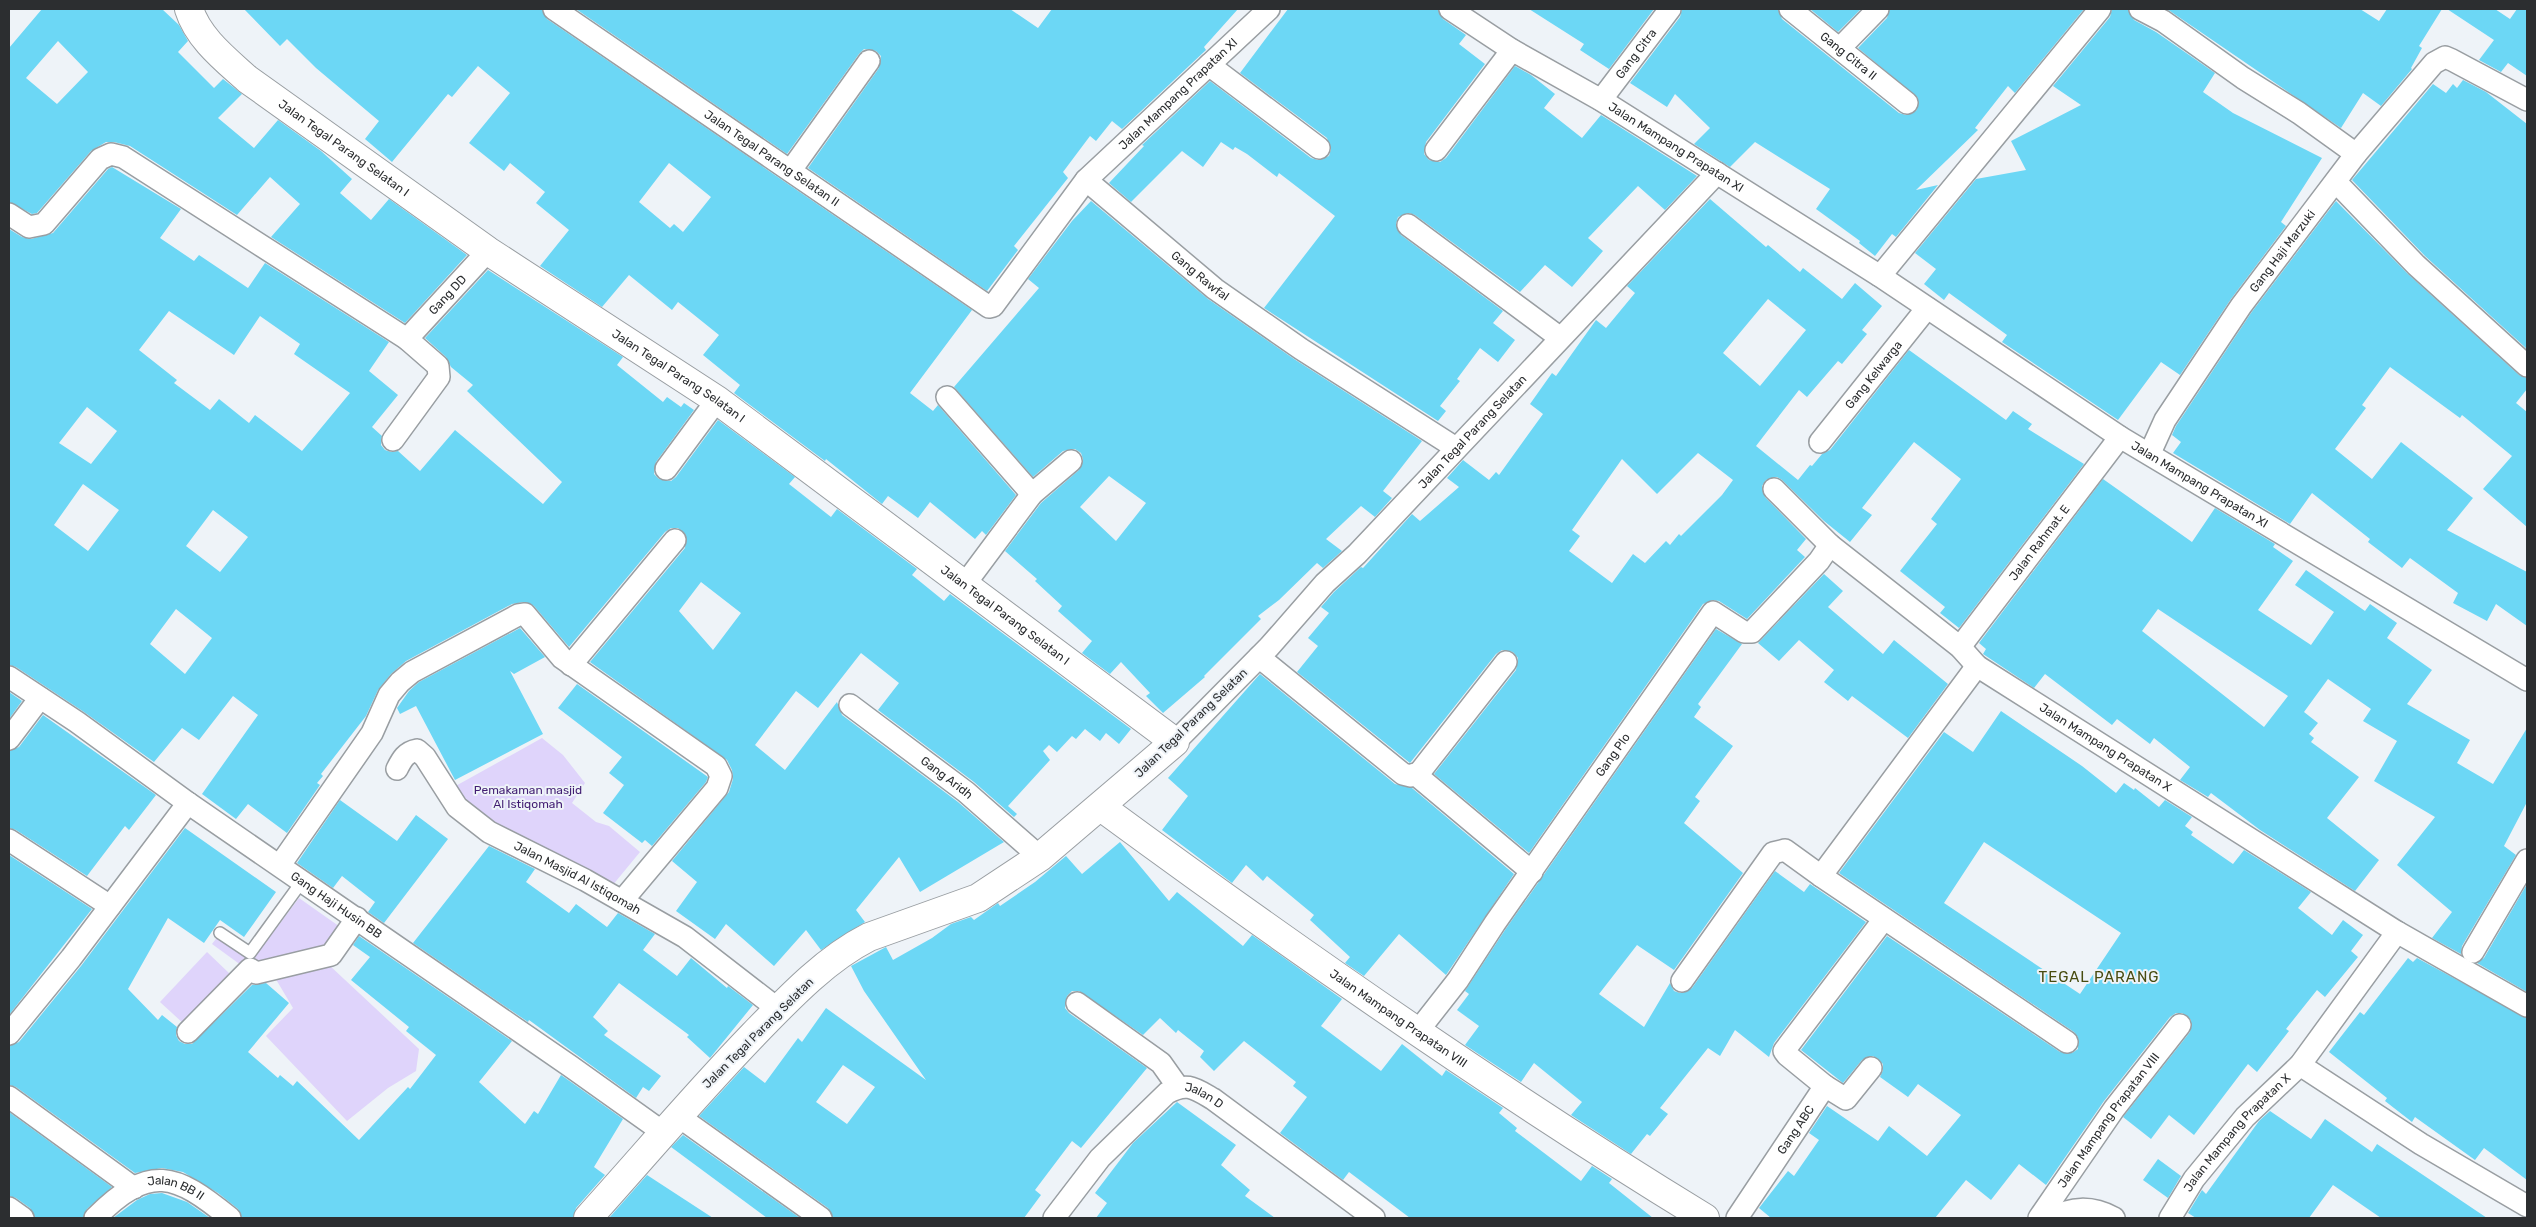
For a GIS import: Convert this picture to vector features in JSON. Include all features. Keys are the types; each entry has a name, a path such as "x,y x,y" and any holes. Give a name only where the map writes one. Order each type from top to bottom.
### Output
{"street":[{"name":"Jalan Tegal Parang Selatan I","path":"189,9 193,20 214,49 247,79 488,251 717,400 1175,742"},
{"name":"Jalan Tegal Parang Selatan II","path":"554,9 989,307 993,306 1086,180"},
{"name":"Jalan Mampang Prapatan XI","path":"1086,180 1269,9"},
{"name":"Jalan Mampang Prapatan XI","path":"1450,9 1474,16 1512,50 1601,100 1880,276 2120,437 2150,453 2527,680"},
{"name":"Gang Citra","path":"1601,100 1670,9"},
{"name":"Gang Citra II","path":"1790,9 1908,103"},
{"path":"1840,48 1878,9"},
{"path":"1880,276 2100,9"},
{"path":"2140,9 2165,15 2243,78 2299,113 2356,154"},
{"path":"1436,150 1512,50"},
{"name":"Gang Haji Marzuki","path":"2150,453 2165,420 2241,306 2356,154 2434,63 2445,58 2452,60 2527,100"},
{"path":"791,170 869,61"},
{"path":"1209,65 1319,148"},
{"path":"9,214 29,227 44,224 100,159 112,154 123,157 407,339 438,366 440,371 439,377 393,440"},
{"name":"Jalan Tegal Parang Selatan","path":"588,1218 716,1072 778,1009 817,974 855,945 869,937 978,898 1040,857 1175,742 1259,657 1325,583 1357,554 1559,338 1717,173"},
{"name":"Gang Rawfal","path":"1086,180 1215,289 1301,349 1456,448"},
{"path":"2336,182 2416,265 2527,366"},
{"path":"1408,225 1559,338"},
{"name":"Gang DD","path":"407,339 488,251"},
{"name":"Gang Kelwarga","path":"1820,442 1927,308"},
{"path":"947,397 1032,494"},
{"path":"666,469 717,400"},
{"name":"Jalan Rahmat. E","path":"1960,647 2120,437"},
{"path":"965,584 1032,494 1071,461"},
{"name":"Jalan Mampang Prapatan X","path":"1774,489 1830,545 1960,647 1977,666 2397,932 2527,1006"},
{"path":"571,665 675,540"},
{"name":"Gang Plo","path":"1418,1031 1458,980 1495,923 1714,612 1744,632 1752,632 1818,561 1830,545"},
{"path":"280,865 372,733 389,695 412,672 518,615 525,614 562,658 716,766 721,776 717,788 622,901"},
{"path":"1259,657 1403,774 1411,776 1419,773 1506,662"},
{"path":"1822,876 1977,666"},
{"name":"Gang Haji Husin BB","path":"9,678 357,918 671,1125 822,1218"},
{"path":"9,739 40,698"},
{"name":"Gang Aridh","path":"850,705 966,792 1040,857"},
{"name":"Jalan Masjid Al Istiqomah","path":"397,769 402,758 410,751 417,750 425,757 457,807 489,832 622,901 685,937 778,1009"},
{"path":"1415,774 1532,872"},
{"path":"9,1034 71,958 188,803"},
{"name":"Jalan Mampang Prapatan VIII","path":"1101,807 1247,914 1418,1031 1600,1154 1705,1218"},
{"path":"9,840 110,906"},
{"path":"1682,981 1773,853 1785,850 2067,1042"},
{"path":"2473,952 2527,860"},
{"path":"188,1032 250,969 256,973 331,955 357,918"},
{"path":"1871,1068 1846,1099 1825,1086 1784,1051 1884,919"},
{"name":"Jalan Mampang Prapatan X","path":"2170,1218 2194,1180 2245,1117 2300,1064 2397,932"},
{"path":"1077,1003 1161,1063 1178,1087"},
{"name":"Jalan Mampang Prapatan VIII","path":"2039,1218 2093,1137 2180,1025"},
{"path":"2300,1064 2420,1144 2527,1206"},
{"name":"Gang ABC","path":"1737,1218 1825,1086"},
{"name":"Jalan D","path":"1054,1218 1100,1158 1167,1093 1178,1087 1194,1088 1213,1099 1374,1218"},
{"path":"9,1097 134,1188"},
{"name":"Jalan BB II","path":"95,1218 109,1204 134,1188 158,1178 176,1182 192,1189 230,1218"},
{"path":"9,1208 24,1218"},
{"path":"2048,1218 2064,1211 2083,1208 2114,1218"}],"lane":[{"path":"220,933 250,953 303,880"}],"green space":[{"name":"Pemakaman masjid Al Istiqomah","path":"542,738 563,755 585,783 572,803 596,822 609,826 640,852 612,886 489,824 452,788"},
{"path":"299,898 343,929 326,953 245,968 212,944 219,935 253,959"},
{"path":"207,952 231,975 184,1024 160,1002"},
{"path":"329,965 419,1049 416,1071 388,1088 347,1121 266,1036 293,1008 274,976"}],"building":[{"path":"42,9 162,9 179,25 188,41 178,52 214,88 223,79 242,94 218,118 254,148 278,120 321,151 352,179 340,193 371,220 389,199 467,255 405,323 271,237 300,204 270,177 237,215 130,146 114,142 106,142 91,151 37,213 32,214 9,202 9,48","holes":["58,41 88,72 57,104 26,78"]},
{"path":"244,9 542,9 547,19 972,310 910,393 933,411 938,405 1016,495 986,535 982,531 975,539 930,502 918,518 888,496 882,504 826,459 825,461 734,393 740,385 703,355 719,335 678,302 672,310 629,275 602,307 540,266 569,230 536,203 545,192 510,163 504,171 469,143 510,93 478,66 452,97 448,94 392,162 365,139 379,121 316,68 287,39 280,46","holes":["669,163 711,197 683,232 674,224 670,228 639,202"]},
{"path":"576,9 1010,9 1038,28 1052,9 1238,9 1204,47 1206,50 1122,129 1112,121 1096,141 1090,136 1063,172 1068,178 1014,246 1018,250 987,291 808,168 879,68 881,56 876,51 864,49 859,54 787,154"},
{"path":"1288,9 1438,9 1443,19 1466,35 1459,44 1485,64 1426,142 1424,154 1429,160 1440,162 1446,158 1515,66 1531,75 1555,94 1544,108 1582,138 1601,115 1697,176 1665,210 1638,186 1588,238 1603,251 1572,287 1545,265 1520,292 1415,215 1409,213 1398,217 1396,224 1401,235 1503,311 1493,323 1515,340 1498,362 1480,348 1457,379 1460,381 1440,406 1446,411 1438,421 1264,308 1335,216 1279,173 1277,177 1247,154 1235,147 1233,150 1221,142 1203,167 1182,151 1131,202 1109,183 1144,146 1142,145 1210,81 1311,158 1318,160 1329,156 1331,149 1327,138 1240,73"},
{"path":"1529,9 1654,9 1609,69 1580,50 1584,44"},
{"path":"1682,9 1778,9 1782,19 1899,113 1906,115 1917,110 1918,98 1858,48 1887,18 1890,9 2084,9 2015,93 2008,86 1975,128 1978,130 1916,190 1938,185 1896,237 1892,234 1875,256 1859,243 1860,241 1816,209 1830,189 1755,142 1730,167 1694,144 1710,128 1675,94 1667,107 1630,83 1680,17"},
{"path":"1810,9 1861,9 1838,32"},
{"path":"2112,9 2128,9 2134,20 2156,32 2215,73 2203,92 2233,113 2322,158 2281,222 2286,226 2231,299 2180,375 2161,362 2118,420 2002,342 2007,335 1949,293 1944,300 1924,284 1936,269 1915,253 1976,179 2026,170 2011,141 2081,105 2053,86 2110,17"},
{"path":"2167,9 2360,9 2379,21 2387,9 2442,9 2419,46 2422,48 2412,69 2381,106 2363,93 2341,128"},
{"path":"2447,9 2495,9 2510,19 2517,9 2527,9 2527,76 2508,63 2501,72 2479,60 2494,40"},
{"path":"2463,80 2486,92 2527,124 2527,349 2425,256 2352,180 2433,84 2446,93 2453,84 2457,88"},
{"path":"112,167 181,209 160,238 194,261 199,255 248,288 265,263 389,342 369,371 398,395 372,427 382,436 381,445 385,450 391,452 398,451 420,471 455,430 543,504 562,482 467,391 473,385 451,367 446,357 425,338 488,270 623,357 617,365 663,402 667,397 681,407 684,403 694,410 656,462 654,474 659,479 671,481 676,477 718,420 795,477 789,484 831,517 837,509 917,569 912,575 944,601 950,594 1131,729 1119,744 1106,733 1100,741 1085,729 1076,739 1072,736 1057,752 1049,745 1043,751 1050,760 1008,806 1017,814 1014,817 974,782 878,710 899,683 861,653 818,708 796,691 755,745 785,770 837,702 842,715 958,802 1004,842 920,892 899,857 856,910 865,922 821,950 806,930 774,966 726,924 715,939 676,911 697,882 672,861 729,792 733,779 732,770 727,760 590,662 685,548 686,535 678,528 671,528 665,532 569,647 534,606 524,602 512,604 406,661 391,674 378,690 366,716 321,774 323,776 317,783 320,785 287,833 248,804 236,819 202,794 258,715 233,696 199,740 182,728 154,762 84,712 16,667 9,665 9,229 22,237 31,239 53,233 108,169","holes":["169,311 234,355 260,316 300,344 294,354 350,393 302,451 255,415 249,423 219,399 210,410 174,383 177,380 139,350","87,407 117,431 91,464 59,443","83,484 119,510 88,551 54,525","213,510 248,537 220,572 186,546","701,582 741,613 713,650 679,611","176,609 212,638 185,674 150,644"]},
{"path":"1710,199 1766,247 1768,245 1800,272 1803,268 1842,299 1855,283 1882,306 1862,330 1867,334 1842,364 1838,361 1807,397 1799,390 1756,446 1798,480 1810,465 1812,466 1822,454 1830,450 1909,350 2006,420 2013,411 2032,424 2028,429 2084,464 1959,628 1940,613 1945,607 1900,571 1937,524 1931,519 1961,479 1914,442 1862,508 1872,515 1850,542 1824,521 1782,480 1777,477 1766,480 1762,486 1765,497 1806,539 1797,550 1805,557 1747,619 1719,601 1713,600 1703,604 1529,853 1434,774 1516,670 1518,658 1513,652 1502,650 1496,654 1410,763 1297,672 1318,646 1308,638 1329,613 1321,607 1334,592 1361,567 1363,568 1412,514 1420,521 1459,487 1447,478 1463,460 1489,480 1496,472 1499,475 1543,414 1530,404 1552,373 1556,376 1596,320 1606,328 1635,293 1627,286","holes":["1768,299 1806,330 1760,386 1723,353","1698,453 1733,480 1722,495 1681,536 1679,534 1670,545 1666,541 1645,563 1633,554 1612,583 1569,551 1580,536 1572,530 1622,459 1657,494"]},
{"path":"1091,201 1208,299 1294,359 1422,441 1383,491 1392,498 1375,517 1361,506 1326,539 1342,551 1323,568 1317,563 1279,600 1258,616 1261,619 1205,677 1163,713 1146,696 1150,693 1121,662 1110,674 1082,653 1092,641 1058,611 1062,606 1035,581 1037,579 1005,551 1041,503 1079,470 1083,459 1081,453 1075,449 1063,451 1033,477 954,387 1039,288 1028,279 1072,221","holes":["1109,476 1146,503 1116,541 1080,507"]},
{"path":"2336,201 2408,274 2519,375 2527,378 2527,389 2516,403 2527,412 2527,527 2483,489 2512,456 2462,415 2460,418 2390,367 2362,405 2366,408 2335,449 2372,479 2401,442 2473,498 2447,530 2527,572 2527,626 2496,604 2487,621 2453,603 2458,593 2410,558 2402,568 2368,542 2370,539 2312,493 2290,524 2173,453 2181,442 2172,435 2176,426 2251,313"},
{"path":"2103,479 2192,542 2215,508 2275,544 2273,547 2293,561 2258,610 2311,645 2334,612 2295,585 2306,570 2365,611 2370,604 2397,623 2387,638 2432,670 2407,704 2470,740 2457,763 2493,784 2527,728 2527,802 2504,846 2516,855 2462,946 2461,954 2432,938 2452,912 2397,865 2435,817 2374,781 2397,741 2363,721 2371,709 2328,679 2304,712 2318,723 2309,734 2314,738 2311,742 2359,777 2327,818 2379,860 2355,891 2260,830 2211,793 2208,797 2180,780 2190,767 2154,738 2150,744 2117,719 2112,725 2045,674 2034,688 1983,654 1986,649 1979,643","holes":["2158,609 2288,696 2264,727 2142,631"]},
{"path":"1824,574 1843,591 1828,607 1883,654 1894,640 1948,684 1908,738 1852,696 1848,701 1824,682 1834,670 1799,640 1779,661 1758,643"},
{"path":"520,628 545,657 514,674 510,671 543,734 455,780 416,706 400,714 397,708 409,691 419,682"},
{"path":"1716,629 1742,644 1698,704 1701,707 1694,717 1733,746 1695,797 1700,801 1684,823 1743,873 1674,970 1637,945 1599,994 1644,1027 1670,983 1674,991 1680,993 1692,988 1775,871 1804,892 1810,884 1866,922 1774,1043 1769,1057 1735,1030 1720,1056 1708,1048 1660,1108 1668,1114 1650,1136 1647,1134 1631,1154 1571,1115 1582,1102 1534,1063 1521,1082 1465,1045 1479,1026 1457,1010 1469,994 1465,991 1505,930"},
{"path":"1260,674 1395,784 1412,788 1514,874 1446,975 1399,934 1364,976 1345,963 1350,957 1310,920 1314,915 1267,876 1263,881 1246,865 1232,883 1162,830 1188,796 1168,778"},
{"path":"577,684 708,777 706,782 652,846 645,840 642,843 603,813 624,785 609,773 622,757 558,708"},
{"path":"9,692 22,701 9,719"},
{"path":"2001,711 2082,766 2116,793 2124,783 2134,790 2135,788 2159,807 2165,800 2192,817 2185,826 2193,832 2191,835 2233,864 2244,850 2311,892 2298,908 2332,935 2343,920 2363,935 2351,951 2358,957 2325,997 2317,990 2286,1029 2289,1031 2257,1072 2248,1064 2194,1135 2169,1115 2151,1139 2123,1117 2190,1032 2191,1020 2182,1013 2176,1013 2170,1017 2104,1101 2046,1185 2019,1164 1991,1200 1966,1180 1935,1218 1771,1218 1759,1208 1788,1171 1794,1176 1819,1140 1809,1133 1827,1106 1878,1141 1889,1126 1927,1156 1961,1115 1918,1084 1908,1097 1880,1077 1883,1064 1873,1056 1862,1060 1843,1083 1801,1050 1887,936 2060,1052 2072,1053 2078,1049 2078,1037 2074,1032 1839,873 1944,732 1973,752","holes":["1984,842 2121,933 2080,994 1944,903"]},
{"path":"43,715 156,795 129,830 125,826 87,876 16,830 9,828 9,751 19,747"},
{"path":"340,800 397,841 416,815 448,839 384,923 368,912 375,902 342,876 333,888 297,863"},
{"path":"185,828 276,892 244,937 220,920 204,943 168,918 128,989 158,1020 162,1015 177,1027 176,1035 179,1041 185,1044 192,1044 252,985 266,983 289,1003 248,1052 278,1078 280,1075 293,1086 297,1081 359,1140 408,1087 410,1089 436,1055 406,1031 409,1027 351,980 370,957 353,945 359,936 512,1041 479,1082 525,1124 534,1111 538,1114 561,1075 623,1119 594,1167 605,1175 576,1208 573,1218 242,1218 238,1209 218,1193 183,1172 162,1168 135,1173 16,1087 9,1085 9,1046 19,1042 81,966"},
{"path":"1120,842 1169,901 1177,892 1243,946 1252,935 1342,999 1321,1026 1381,1071 1402,1044 1442,1076 1446,1070 1503,1108 1499,1113 1517,1128 1515,1131 1581,1181 1592,1166 1612,1179 1609,1183 1653,1218 1410,1218 1349,1172 1343,1180 1280,1133 1307,1097 1293,1086 1296,1082 1244,1041 1214,1071 1200,1057 1204,1051 1178,1030 1176,1033 1160,1018 1143,1035 1079,991 1072,991 1067,996 1065,1008 1069,1013 1147,1068 1081,1148 1072,1141 1035,1190 1041,1195 1024,1218 833,1218 828,1208 699,1116 744,1067 765,1083 798,1038 802,1042 826,1008 926,1080 864,991 851,966 886,947 893,960 932,938 951,924 971,917 974,920 998,903 1000,906 1035,882 1066,856 1082,874","holes":["843,1065 875,1087 847,1124 816,1102"]},
{"path":"489,846 535,869 526,882 569,913 576,904 607,927 618,913 655,934 643,950 677,976 691,958 727,988 728,986 753,1005 710,1058 687,1037 689,1035 619,983 593,1017 608,1031 604,1035 661,1076 649,1091 643,1087 636,1098 529,1020 528,1022 413,943"},
{"path":"9,855 92,909 9,1015"},
{"path":"2527,884 2527,992 2477,963 2484,958"},
{"path":"2408,958 2413,962 2417,958 2527,1018 2527,1180 2484,1148 2475,1160 2415,1117 2412,1122 2385,1101 2387,1098 2329,1052 2360,1012 2364,1015"},
{"path":"1177,1102 1236,1145 1221,1165 1250,1190 1245,1196 1275,1218 1096,1218 1107,1203 1095,1193 1133,1143"},
{"path":"2270,1111 2311,1139 2325,1119 2372,1152 2377,1144 2487,1218 2381,1218 2333,1185 2309,1218 2196,1218 2188,1213 2202,1190 2206,1194 2259,1121"},
{"path":"9,1112 112,1187 87,1209 83,1218 35,1218 30,1208 16,1198 9,1196"},
{"path":"683,1135 800,1218 767,1218 671,1147"},
{"path":"2158,1159 2181,1176 2168,1198 2143,1180"},
{"path":"647,1175 713,1218 609,1218"},
{"path":"162,1193 187,1202 210,1218 113,1218 137,1200 150,1194"}],"district":[{"name":"TEGAL PARANG","path":"2099,977"}]}
